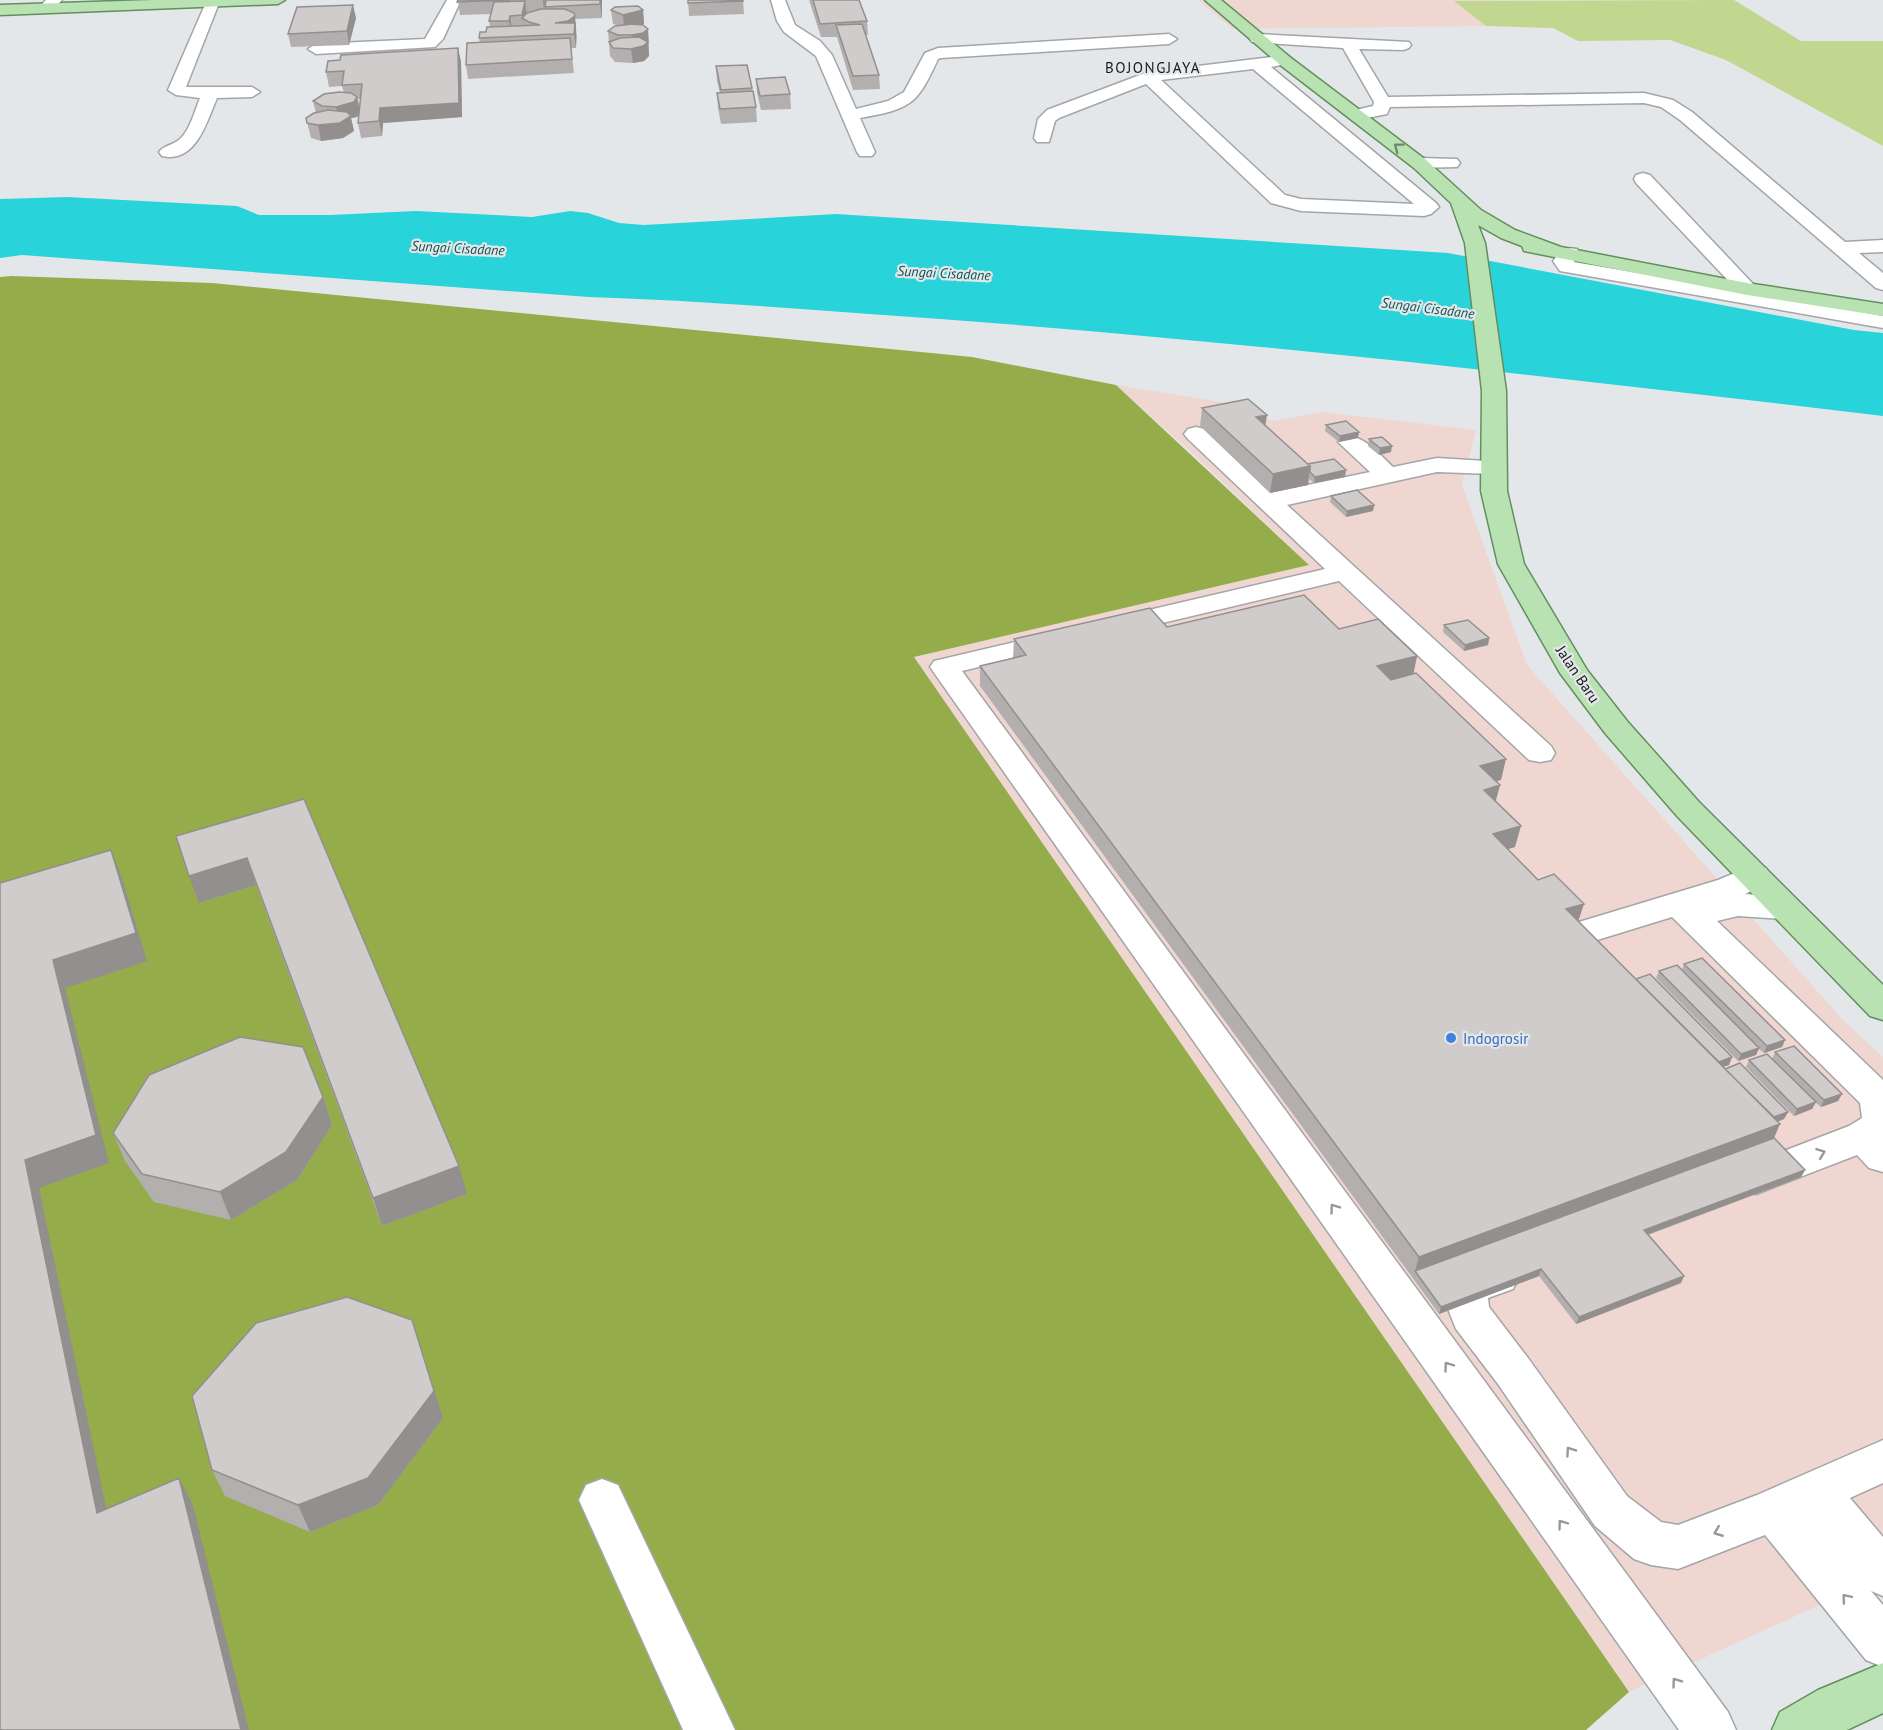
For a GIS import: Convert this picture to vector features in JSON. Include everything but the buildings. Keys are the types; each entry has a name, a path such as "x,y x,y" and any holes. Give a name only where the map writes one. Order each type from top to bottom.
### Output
{"main road":[{"path":"0,10 50,4 212,3 278,0"},
{"path":"1212,0 1285,61 1420,164 1474,214 1498,230 1561,252"},
{"name":"Jalan Baru","path":"1459,198 1475,246 1494,391 1494,491 1511,564 1575,673 1616,727 1688,809 1883,1007"},
{"path":"1475,246 1501,243 1561,252 1746,289 1883,309"},
{"path":"1839,1713 1883,1688"}],"lane":[{"path":"316,49 429,44 435,39 454,0"},
{"path":"778,0 786,25 794,33 818,46 824,55 866,152"},
{"path":"212,3 176,88 185,93 252,92"},
{"path":"850,115 886,108 906,98 914,92 931,56 938,53 1169,39"},
{"path":"1258,39 1403,45"},
{"path":"1348,44 1383,102 1381,110 1357,115"},
{"path":"1043,138 1047,119 1053,114 1148,77 1285,61"},
{"path":"1148,77 1278,199 1300,205 1424,210 1430,207 1257,64"},
{"path":"168,152 185,145 191,139 211,93"},
{"path":"1383,102 1644,98 1670,103 1883,284"},
{"path":"1420,164 1451,163"},
{"path":"1643,178 1746,289"},
{"path":"1840,248 1883,246"},
{"path":"1561,252 1567,267 1883,322"},
{"path":"1196,434 1540,753"},
{"path":"1350,442 1388,476"},
{"path":"1268,501 1437,465 1493,467"},
{"path":"1345,572 944,667 1710,1730"},
{"path":"1581,933 1730,888 1754,876"},
{"path":"1679,904 1720,909 1738,905 1785,908"},
{"path":"1679,904 1878,1098 1882,1124 1873,1147 1718,1193"},
{"path":"1529,1265 1473,1287 1465,1299 1471,1316 1513,1371 1611,1511 1651,1544 1678,1547 1773,1510 1883,1461"},
{"path":"1816,1491 1883,1573"},
{"path":"602,1500 709,1730"},
{"path":"1773,1510 1883,1643"}],"shaded area":[{"path":"1198,0 1522,0 1455,1 1486,26 1233,29"},
{"path":"1116,385 1221,402 1274,421 1321,412 1476,430 1462,485 1527,665 1843,1020 1883,1057 1883,1576 1629,1692 914,657 1309,565 1192,453"}],"green space":[{"path":"1734,0 1801,41 1883,41 1883,146 1726,60 1670,40 1578,41 1553,28 1486,26 1454,1"},
{"path":"0,277 212,283 972,357 1116,385 1309,565 914,657 1629,1692 1586,1730 0,1730"}],"water":[{"name":"Sungai Cisadane","path":"67,197 237,206 259,215 330,215 416,211 532,217 570,211 588,213 619,223 644,225 836,214 1448,253 1854,330 1883,333 1883,416 1377,359 996,323 729,304 589,297 22,255 0,258 0,199"}],"place":[{"name":"Indogrosir","path":"1451,1038"}],"district":[{"name":"BOJONGJAYA","path":"1153,67"}]}
